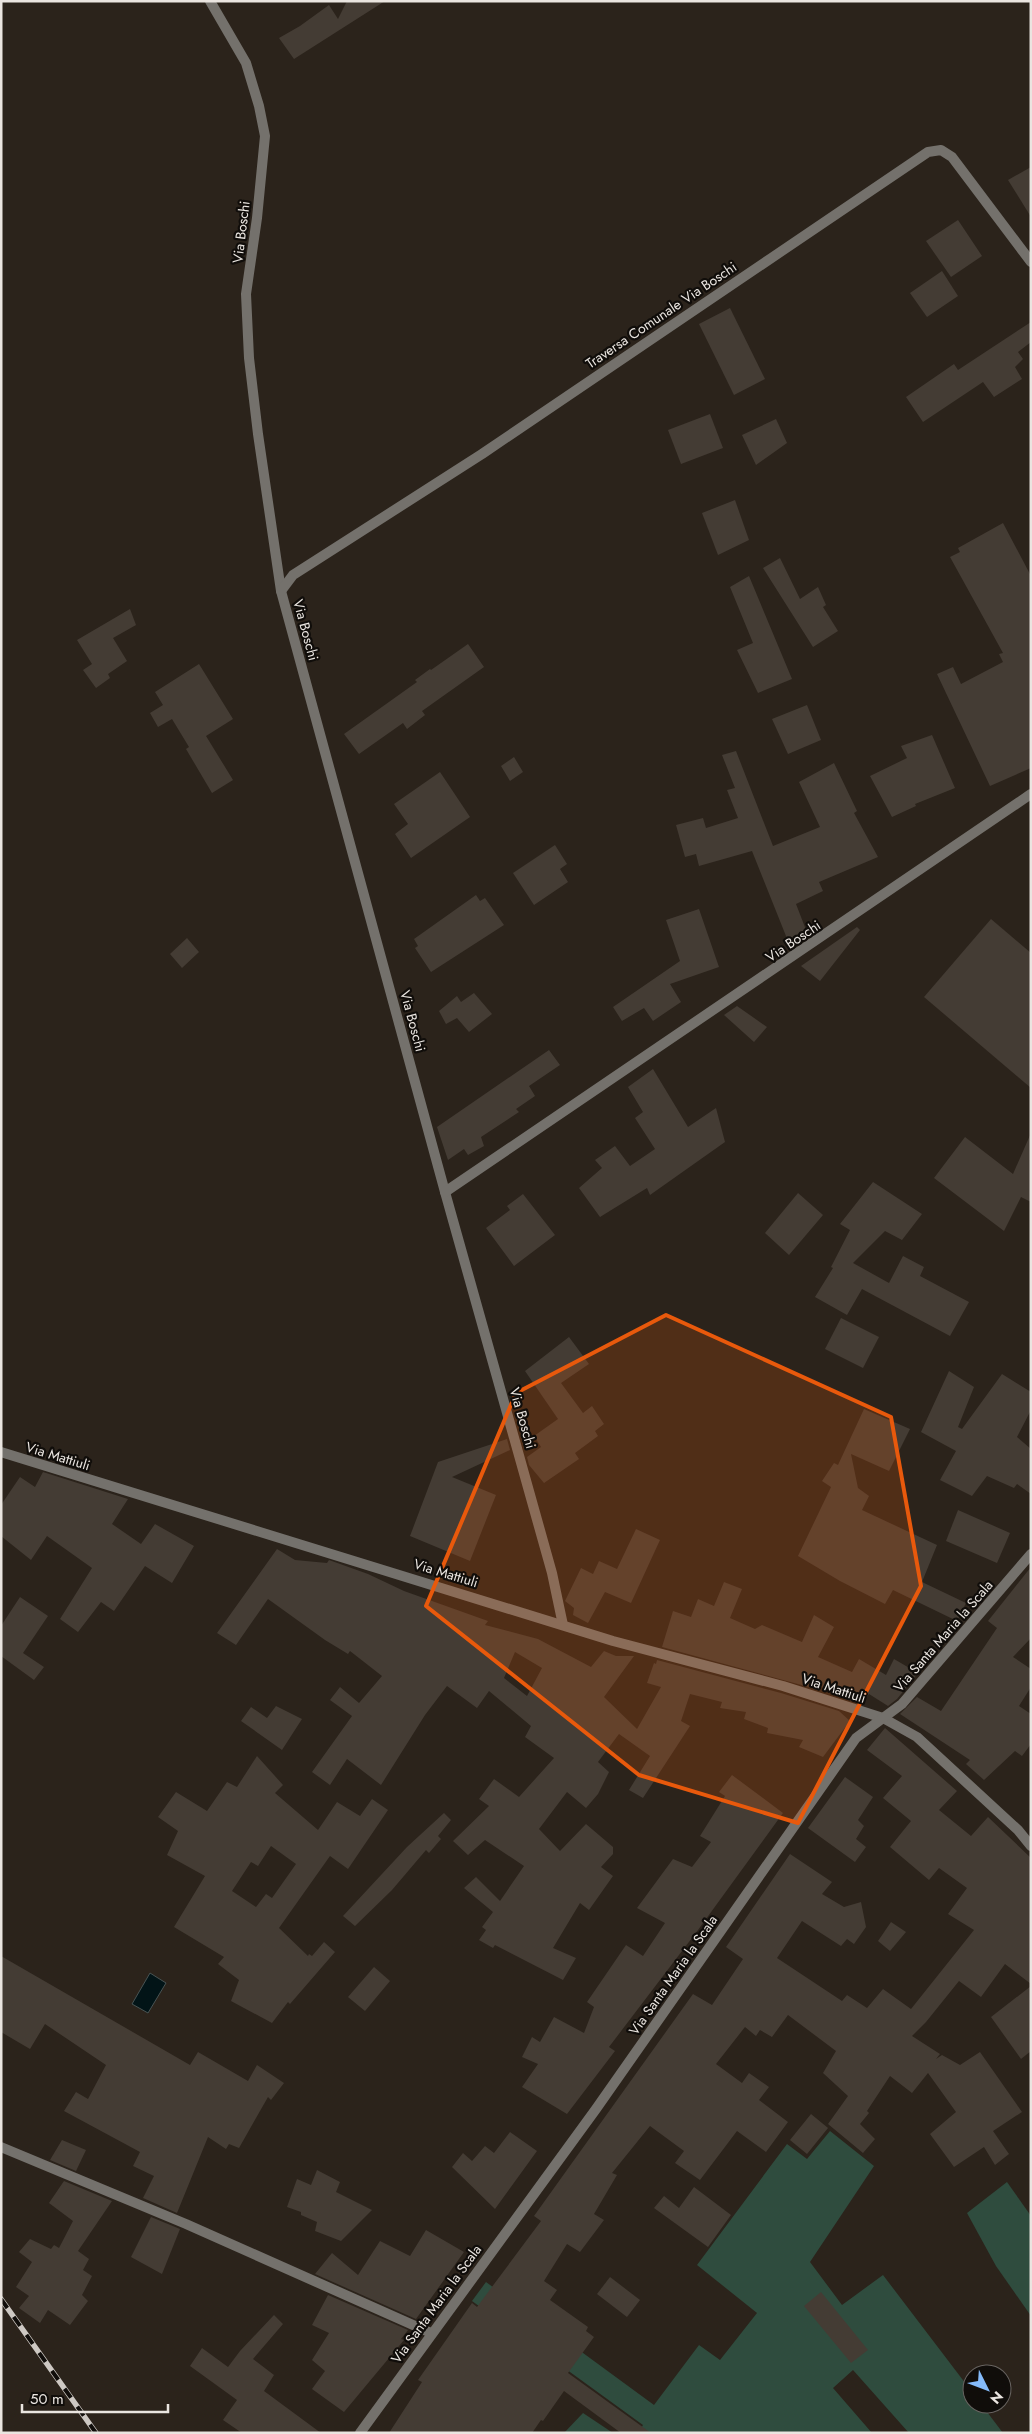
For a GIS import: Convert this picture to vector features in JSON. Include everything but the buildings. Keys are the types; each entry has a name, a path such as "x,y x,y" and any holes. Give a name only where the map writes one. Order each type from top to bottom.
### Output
{"street":[{"name":"Via Boschi","path":"210,1 246,63 259,106 265,136 257,218 246,294 249,358 281,591 445,1192 552,1573 563,1625"},
{"name":"Traversa Comunale Via Boschi","path":"281,591 293,575 482,454 928,152 941,150 952,157 1031,262"},
{"name":"Via Boschi","path":"445,1192 1031,794"},
{"name":"Via Mattiuli","path":"1,1452 563,1625 783,1686 883,1718 917,1737 1018,1830 1031,1846"},
{"name":"Via Santa Maria la Scala","path":"360,2433 431,2333 602,2101 856,1738 902,1704 1031,1554"},
{"path":"1,2147 186,2224 431,2333"}],"highlighted area":[{"path":"666,1315 891,1417 921,1586 798,1823 639,1775 426,1606 516,1393"}],"green space":[{"path":"830,2131 874,2166 810,2262 842,2305 883,2275 962,2379 962,2414 989,2414 1003,2433 909,2433 853,2370 833,2388 872,2433 638,2433 643,2425 472,2301 486,2282 654,2405 699,2345 720,2360 757,2313 697,2265 787,2144 807,2159"},
{"path":"1007,2182 1031,2216 1031,2316 996,2266 967,2213"},
{"path":"583,2413 613,2433 564,2433"}],"shaded area":[{"path":"150,1973 166,1983 148,2013 132,2004"}],"railway":[{"path":"1,2299 96,2433"}]}
